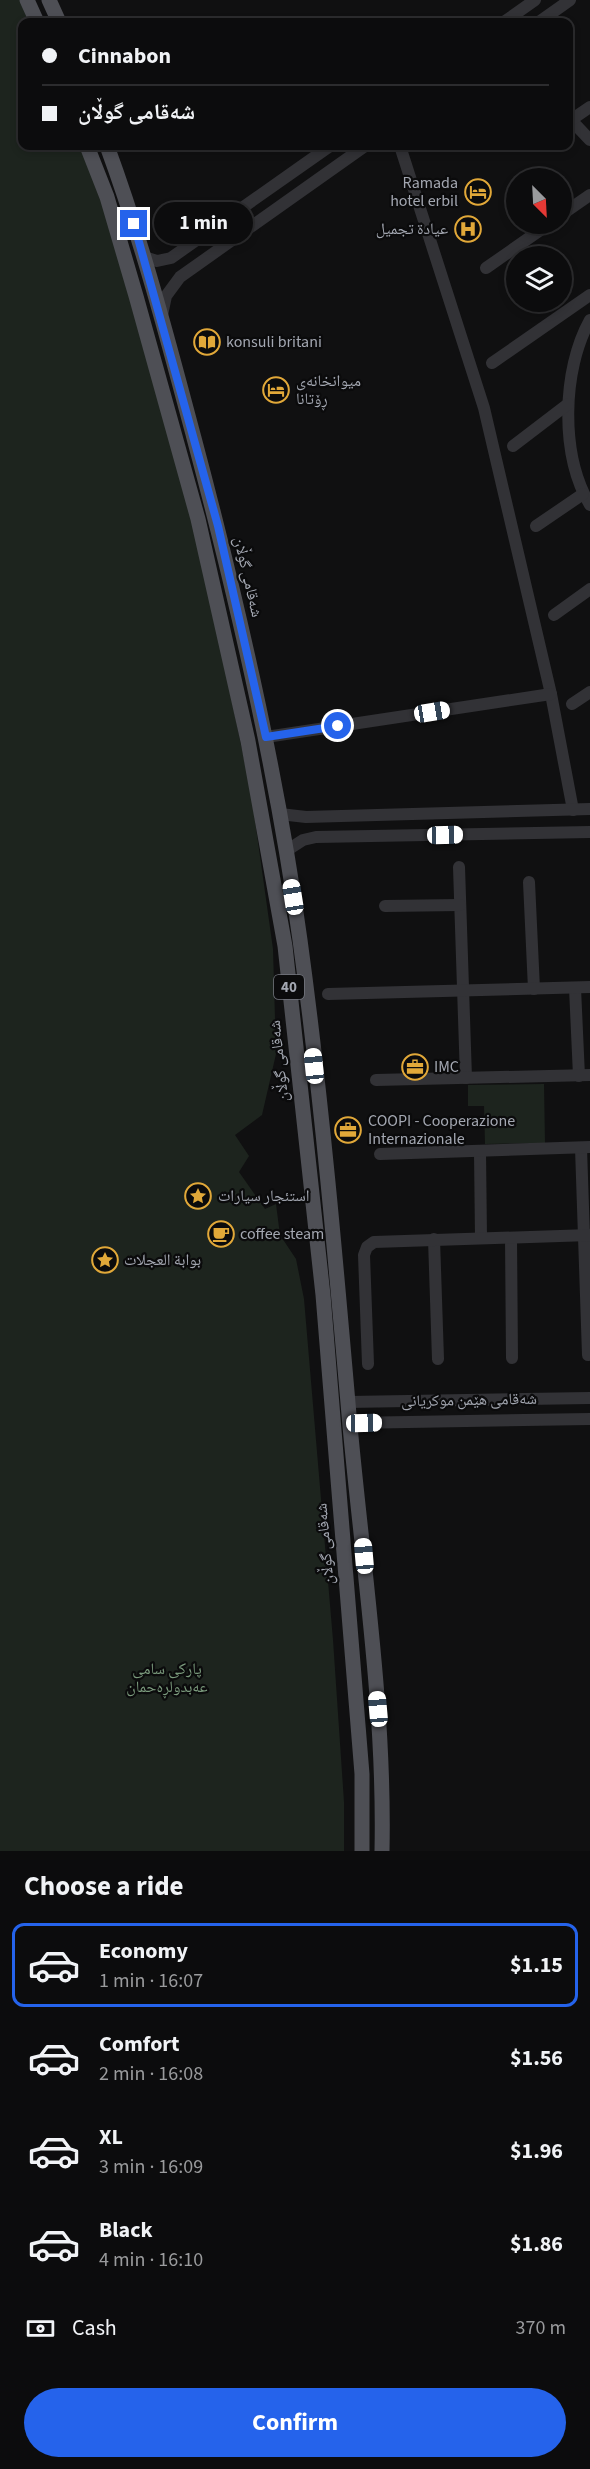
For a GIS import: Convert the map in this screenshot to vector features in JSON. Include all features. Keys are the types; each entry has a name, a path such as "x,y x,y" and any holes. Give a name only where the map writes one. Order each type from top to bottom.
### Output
{"main road":[{"path":"49,0 56,18"},
{"path":"31,2 36,18"},
{"name":"شەقامی گوڵان","path":"88,150 106,197 136,296 198,519 248,741 285,946 324,1306 362,1774 362,1851"},
{"name":"شەقامی گوڵان","path":"108,150 162,319 221,540 266,737 286,851 300,942 340,1293 350,1423 384,1775 382,1851"}],"street":[{"path":"510,18 535,0"},
{"path":"544,18 570,0"},
{"path":"573,119 590,107"},
{"path":"573,124 590,140"},
{"path":"144,257 164,260 183,250 324,150"},
{"path":"162,319 164,301 170,289 195,266 359,150"},
{"path":"401,150 484,408 551,694 573,810"},
{"path":"572,207 590,195"},
{"path":"486,268 535,234"},
{"path":"183,250 184,261 195,266"},
{"path":"492,363 590,295"},
{"path":"590,320 573,367 568,404 572,448 583,494 590,505"},
{"path":"513,446 568,404"},
{"path":"536,526 583,494"},
{"path":"554,615 590,589"},
{"path":"572,704 590,692"},
{"path":"266,737 551,694"},
{"path":"280,814 306,817 590,809"},
{"path":"444,812 445,835"},
{"path":"286,851 297,843 316,837 590,832"},
{"path":"459,867 466,1078"},
{"path":"530,882 534,989"},
{"path":"385,906 460,904"},
{"path":"328,994 590,987"},
{"path":"376,1080 585,1076 575,988"},
{"path":"380,1154 585,1148 588,1355"},
{"path":"480,1152 482,1238"},
{"path":"368,1364 365,1251 370,1244 378,1241 587,1236"},
{"path":"511,1238 512,1358"},
{"path":"434,1239 438,1359"},
{"name":"شەقامی هێمن موکریانی","path":"349,1402 590,1398"},
{"path":"534,1420 535,1400"},
{"name":"شەقامی هێمن موکریانی","path":"350,1423 590,1419"}],"green space":[{"name":"پارکی سامی عەبدولڕەحمان","path":"0,0 22,0 30,18 18,18 18,150 85,150 177,441 251,792 273,949 276,1054 262,1115 235,1135 249,1156 239,1172 265,1209 276,1204 280,1235 296,1259 304,1299 333,1640 344,1802 344,1851 0,1851"},
{"path":"544,1084 545,1143 485,1144 484,1106 468,1106 468,1085"}],"place":[{"name":"Ramada hotel erbil","path":"478,192"},
{"name":"عيادة تجميل","path":"468,229"},
{"name":"konsuli britani","path":"207,342"},
{"name":"میوانخانەی ڕۆتانا","path":"276,390"},
{"name":"IMC","path":"415,1067"},
{"name":"COOPI - Cooperazione Internazionale","path":"348,1130"},
{"name":"استئجار سيارات","path":"198,1196"},
{"name":"coffee steam","path":"221,1234"},
{"name":"بوابة العجلات","path":"105,1260"}],"route":[{"path":"134,224 218,526 266,737 338,726"}]}
